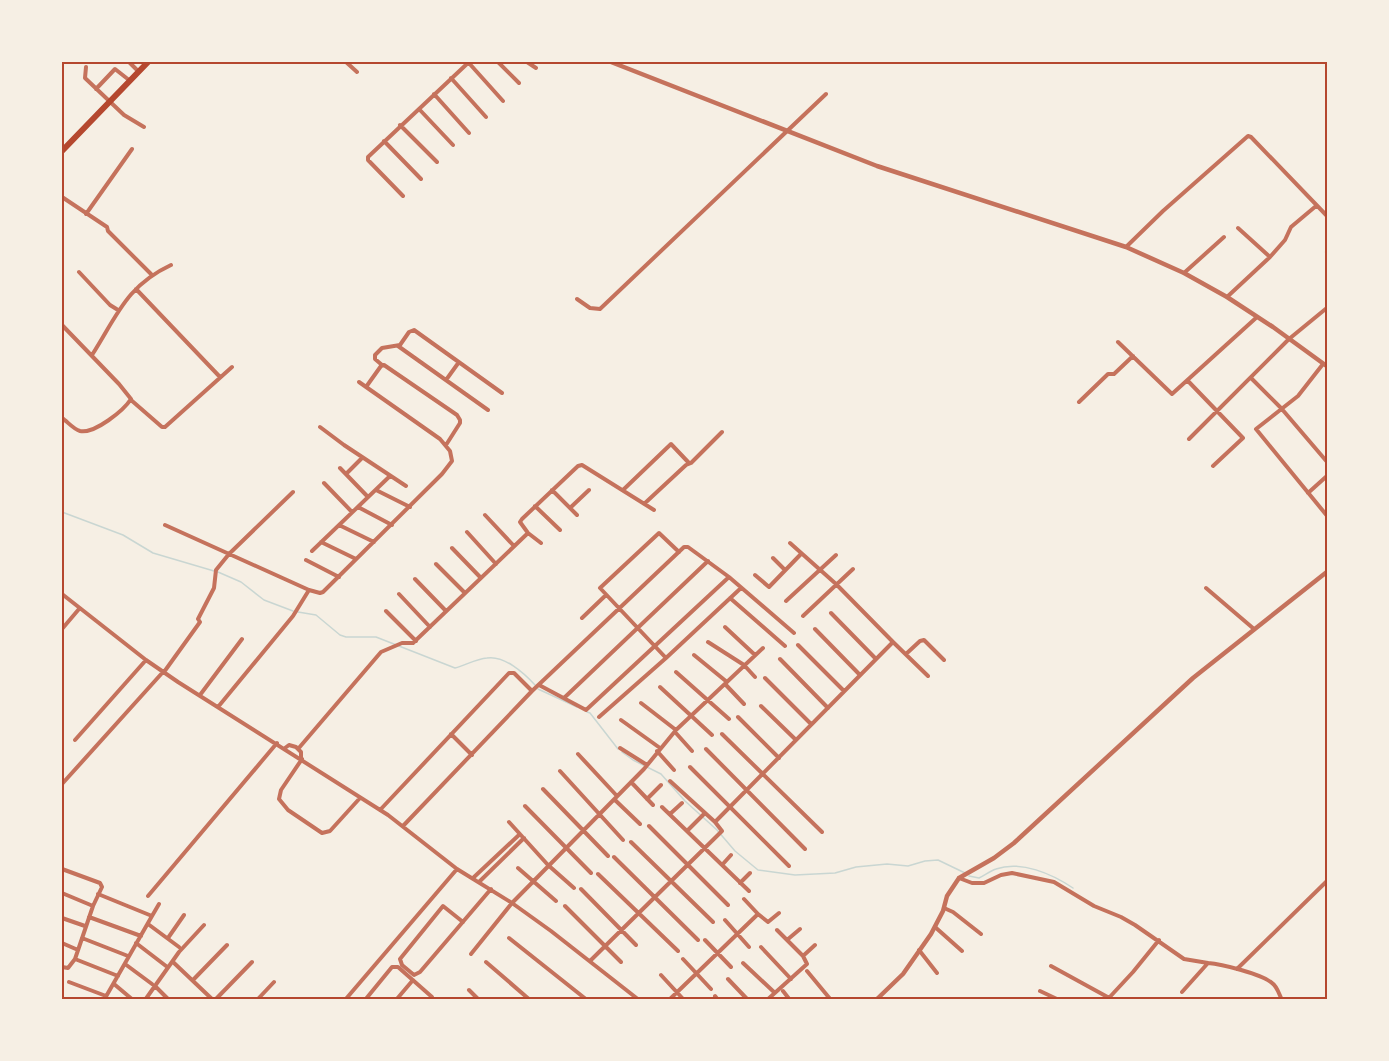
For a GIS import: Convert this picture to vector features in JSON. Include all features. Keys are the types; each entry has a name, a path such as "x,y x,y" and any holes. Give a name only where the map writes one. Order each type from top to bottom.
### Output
{"highway":[{"path":"62,151 148,62"}],"street":[{"path":"129,62 138,71"},
{"path":"346,62 357,72"},
{"path":"403,196 368,160 368,157 400,125 469,62 503,101"},
{"path":"498,62 519,82"},
{"path":"527,62 536,68"},
{"path":"611,62 877,166 1126,247 1184,273 1227,297 1326,366 1298,396 1256,429 1328,517"},
{"path":"86,67 86,78 109,102 124,115 144,127"},
{"path":"96,88 115,69 129,80"},
{"path":"451,78 486,117"},
{"path":"577,298 590,308 600,309 677,234 789,131 826,93"},
{"path":"434,94 469,134"},
{"path":"419,109 453,145"},
{"path":"400,125 437,162"},
{"path":"1126,247 1248,135 1328,218"},
{"path":"384,141 421,179"},
{"path":"87,214 132,149"},
{"path":"62,197 107,227 108,231 151,274"},
{"path":"1227,297 1270,257 1285,240 1291,227 1316,206"},
{"path":"1238,228 1270,257"},
{"path":"1184,273 1224,237"},
{"path":"92,355 118,310 136,289 151,274 171,265"},
{"path":"79,272 118,310"},
{"path":"136,289 220,377"},
{"path":"1189,440 1290,339 1328,307"},
{"path":"1118,342 1173,394 1257,317"},
{"path":"62,325 119,384 131,400 162,427 165,427 232,367"},
{"path":"398,346 409,332 414,330 502,393"},
{"path":"446,445 460,423 459,418 375,359 375,355 382,348 398,346 488,410"},
{"path":"1079,402 1108,375 1114,375 1133,356"},
{"path":"446,380 459,362"},
{"path":"366,387 382,365"},
{"path":"1251,378 1281,408 1328,463"},
{"path":"1188,381 1243,440 1213,466"},
{"path":"165,525 309,590 322,593 451,464 452,457 440,439 359,382"},
{"path":"62,418 77,430 91,431 100,427 131,400"},
{"path":"320,427 406,486"},
{"path":"644,504 722,432"},
{"path":"623,490 671,444 689,464"},
{"path":"346,474 362,457"},
{"path":"541,543 528,533 520,522 552,490 582,465 654,510"},
{"path":"340,468 368,497"},
{"path":"1308,493 1328,475"},
{"path":"312,551 390,476"},
{"path":"324,483 352,512"},
{"path":"376,490 410,507"},
{"path":"552,490 577,515"},
{"path":"570,508 589,490"},
{"path":"62,784 163,672 200,622 198,619 214,588 215,572 229,554 293,492"},
{"path":"535,506 560,530"},
{"path":"357,507 392,525"},
{"path":"485,515 514,546"},
{"path":"339,525 374,542"},
{"path":"467,532 496,564"},
{"path":"298,749 381,652 416,641 528,533"},
{"path":"666,658 601,588 659,533 679,552"},
{"path":"321,542 356,559"},
{"path":"790,543 836,584 928,676"},
{"path":"403,826 535,688 679,552 688,547 729,577 794,633"},
{"path":"452,548 481,578"},
{"path":"755,575 769,586 801,554"},
{"path":"786,601 836,555"},
{"path":"773,558 785,570"},
{"path":"306,560 339,577"},
{"path":"564,698 708,561"},
{"path":"436,564 465,593"},
{"path":"803,616 852,569"},
{"path":"876,999 903,974 935,927 947,896 961,877 994,858 1024,835 1193,678 1328,571"},
{"path":"380,810 509,673 514,673 535,688 564,698 586,710 729,577"},
{"path":"415,579 446,611"},
{"path":"598,717 741,588"},
{"path":"1206,588 1254,629"},
{"path":"218,708 293,616 309,590"},
{"path":"62,594 163,672 285,748 403,826 457,869 512,903 639,999"},
{"path":"399,594 430,627"},
{"path":"582,618 606,595"},
{"path":"730,598 785,646"},
{"path":"62,629 79,609"},
{"path":"386,611 416,641"},
{"path":"831,613 876,659"},
{"path":"725,627 755,655"},
{"path":"815,629 860,675"},
{"path":"200,695 242,639"},
{"path":"906,654 924,640 944,660"},
{"path":"708,642 744,665 755,677"},
{"path":"715,822 893,642"},
{"path":"798,645 844,691"},
{"path":"471,954 512,903 644,769 675,731 763,648"},
{"path":"694,655 726,683 744,704"},
{"path":"75,740 146,660"},
{"path":"780,660 828,708"},
{"path":"676,672 729,719"},
{"path":"765,678 811,724"},
{"path":"660,687 693,715 712,735"},
{"path":"641,704 675,731 692,751"},
{"path":"761,706 796,740"},
{"path":"738,717 779,758"},
{"path":"621,720 659,749 674,770"},
{"path":"451,734 472,755"},
{"path":"722,734 822,832"},
{"path":"148,896 277,743"},
{"path":"285,748 291,745 298,749 301,752 301,759 281,790 279,799 288,810 322,833 330,831 360,798"},
{"path":"620,748 647,765"},
{"path":"706,749 805,849"},
{"path":"578,754 640,824"},
{"path":"690,767 789,866"},
{"path":"560,771 623,840"},
{"path":"590,961 722,831 670,781"},
{"path":"631,782 653,805"},
{"path":"647,799 661,785"},
{"path":"543,789 608,856"},
{"path":"670,814 682,803"},
{"path":"525,806 591,873"},
{"path":"662,807 749,891"},
{"path":"687,831 704,814"},
{"path":"509,822 548,865 574,888"},
{"path":"649,826 728,905"},
{"path":"473,878 520,834"},
{"path":"479,882 524,838"},
{"path":"631,842 713,922"},
{"path":"722,865 732,855"},
{"path":"614,857 698,940"},
{"path":"518,868 556,901"},
{"path":"62,869 100,883 102,887 85,926 75,958 68,968 62,967"},
{"path":"345,999 457,869"},
{"path":"740,883 750,873"},
{"path":"961,877 972,883 984,883 1000,875 1012,873 1054,882 1094,906 1121,917 1159,940 1184,959 1223,965 1272,982 1282,999"},
{"path":"598,874 678,951"},
{"path":"1237,969 1328,880"},
{"path":"463,922 443,906 400,959 402,965 414,975 420,972 463,922 491,889"},
{"path":"581,889 636,945"},
{"path":"62,893 93,906"},
{"path":"98,894 152,916"},
{"path":"744,899 768,922 779,913"},
{"path":"69,982 105,998 159,904"},
{"path":"565,906 621,962"},
{"path":"944,908 953,912 981,934"},
{"path":"669,999 758,914"},
{"path":"168,938 184,915"},
{"path":"89,917 141,936"},
{"path":"62,918 85,926"},
{"path":"725,920 749,947"},
{"path":"148,924 178,947"},
{"path":"145,999 179,952 204,925"},
{"path":"935,927 962,951"},
{"path":"787,940 800,929"},
{"path":"767,999 807,964 777,930"},
{"path":"82,938 128,956"},
{"path":"509,938 587,999"},
{"path":"705,940 731,966"},
{"path":"1051,966 1110,998 1159,940"},
{"path":"62,943 78,950"},
{"path":"136,943 166,966"},
{"path":"193,980 227,945"},
{"path":"802,956 815,945"},
{"path":"761,947 791,979"},
{"path":"918,950 937,973"},
{"path":"75,958 118,976"},
{"path":"683,959 711,989"},
{"path":"173,962 214,999 252,962"},
{"path":"486,962 530,999"},
{"path":"743,963 775,993"},
{"path":"1182,992 1208,963"},
{"path":"125,964 169,999"},
{"path":"365,999 392,967 398,967 432,997 431,999"},
{"path":"807,971 831,999"},
{"path":"662,975 684,999"},
{"path":"728,979 748,999"},
{"path":"396,999 413,980"},
{"path":"257,999 274,982"},
{"path":"114,984 133,999"},
{"path":"469,990 480,999"},
{"path":"783,991 789,999"},
{"path":"1040,991 1059,999"}],"waterway":[{"path":"62,512 123,535 153,553 214,571"},
{"path":"218,572 241,582 264,600 293,611"},
{"path":"298,612 316,615 340,635 376,637 455,668 483,659 500,659 519,670 535,685"},
{"path":"538,689 577,707"},
{"path":"587,712 618,749"},
{"path":"622,752 661,774 735,851 758,870 795,875 835,873 856,867 887,864 908,866 938,860 965,873"},
{"path":"969,876 979,878 1006,867 1026,867 1046,873 1073,888"}]}
